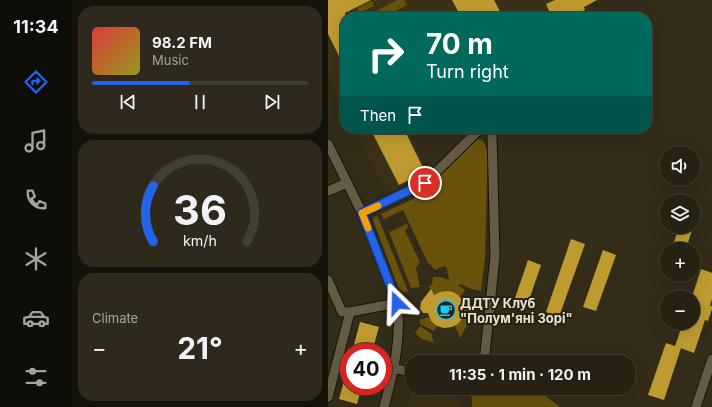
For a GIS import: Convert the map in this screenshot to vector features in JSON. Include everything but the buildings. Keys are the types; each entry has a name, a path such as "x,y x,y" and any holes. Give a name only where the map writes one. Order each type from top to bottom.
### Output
{"street":[{"path":"362,213 425,183 475,134"},
{"path":"485,355 495,256 492,134"},
{"path":"328,144 362,213 397,303 399,319 394,368 384,407"},
{"path":"328,190 347,183"},
{"path":"328,280 342,312 350,312 397,303"},
{"path":"328,397 350,312"},
{"path":"696,407 712,359"},
{"path":"394,368 405,371"}],"shaded area":[{"path":"328,0 589,0 593,7 584,12 340,12 340,101 328,78"},
{"path":"397,0 404,0 407,5 394,12 374,12"},
{"path":"372,1 374,6 361,12 359,12 357,8"},
{"path":"357,134 409,134 428,172 387,193"},
{"path":"476,138 483,141 488,152 485,257 481,291 471,289 461,284 458,285 465,290 460,297 454,293 448,292 441,292 434,295 429,287 432,284 433,277 440,277 449,280 447,268 444,266 435,270 427,261 403,210 384,219 381,214 413,199"},
{"path":"377,216 408,291 407,292 399,289 373,220 374,217"},
{"path":"407,224 408,227 405,231 420,262 416,268 420,287 411,288 389,232"},
{"path":"474,305 466,327 460,338 455,326 462,318 465,307"},
{"path":"429,317 437,326 434,331 420,324 420,320"},
{"path":"420,326 432,334 434,343 422,339 415,333"},
{"path":"411,395 449,395 462,398 461,407 408,407"},
{"path":"471,395 544,395 560,407 472,407"}],"slow traffic":[{"path":"368,228 362,213 378,206"}],"place":[{"name":"ДДТУ Клуб \"Полум'яні Зорі\"","path":"446,310"}],"route":[{"path":"397,303 362,213 425,183"}]}
